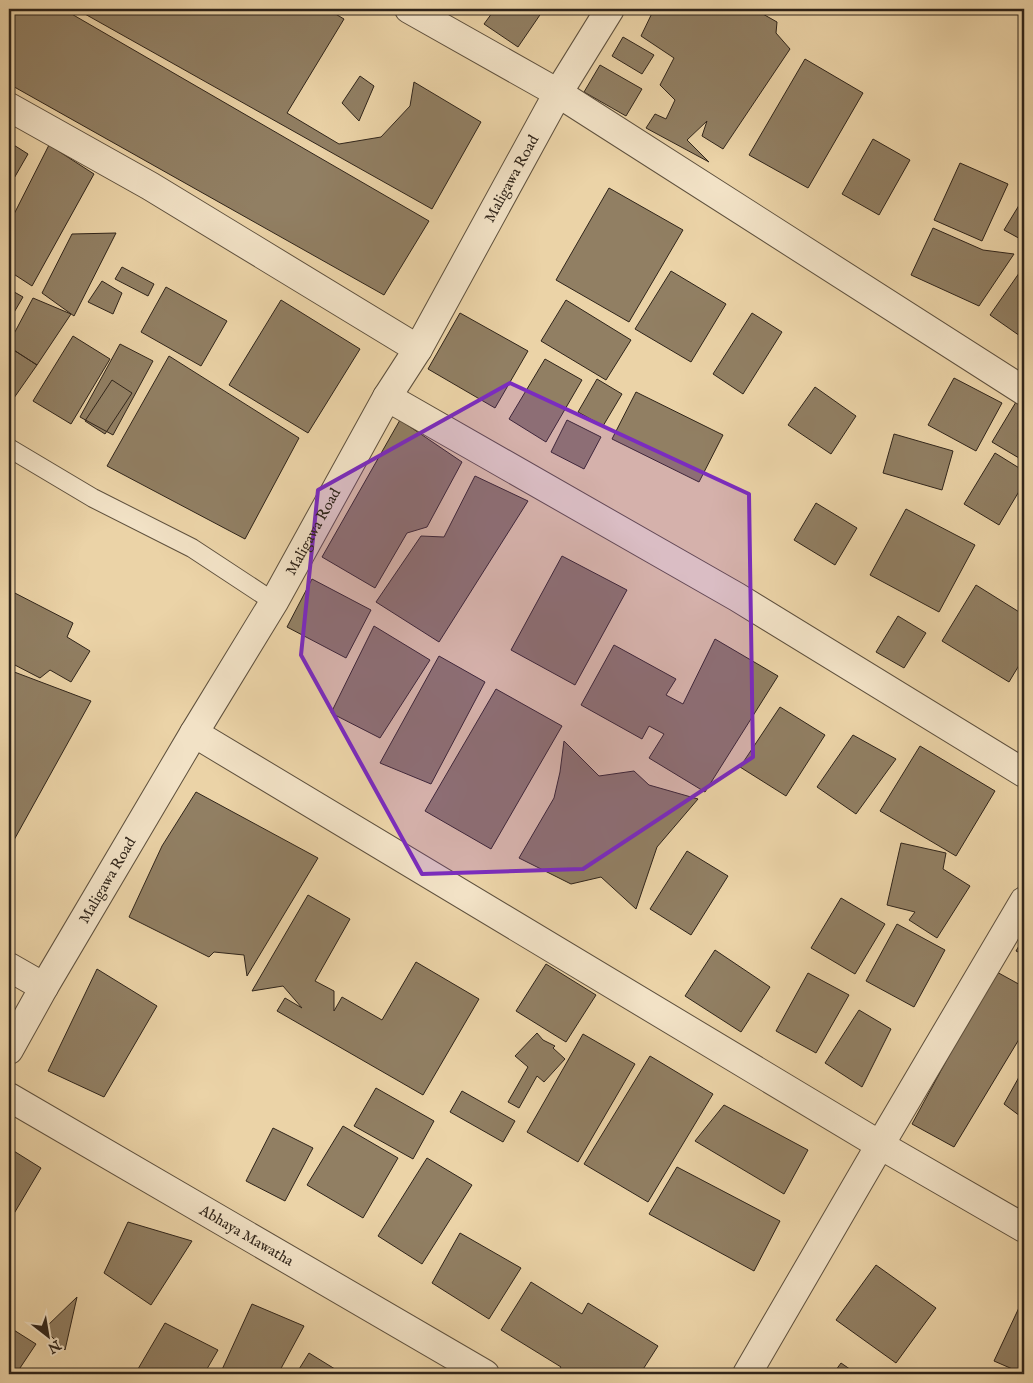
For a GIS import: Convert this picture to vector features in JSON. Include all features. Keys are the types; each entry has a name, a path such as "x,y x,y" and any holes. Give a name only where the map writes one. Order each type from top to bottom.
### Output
{"street":[{"path":"409,9 558,93 1024,391"},
{"name":"Maligawa Road","path":"9,1050 194,732 274,602 387,397 418,349 558,93 610,9"},
{"path":"9,107 150,186 418,349"},
{"path":"387,397 737,597 1024,773"},
{"path":"194,732 880,1145 1024,1228"},
{"path":"747,1374 1024,901"},
{"path":"9,966 44,987"},
{"name":"Abhaya Mawatha","path":"9,1097 485,1374"}],"lane":[{"path":"9,448 93,498 192,548 274,602"}],"highlighted area":[{"path":"510,383 749,494 753,757 583,869 422,874 301,655 318,490"}],"building":[{"path":"9,9 63,9 429,221 384,295 9,84"},
{"path":"76,9 327,9 344,19 287,113 339,144 381,137 410,106 414,82 481,122 432,209"},
{"path":"495,9 544,9 518,47 484,24"},
{"path":"654,9 754,9 777,22 776,33 790,49 723,149 702,136 707,121 687,140 709,162 646,128 655,114 666,119 675,100 660,85 674,58 641,36"},
{"path":"623,37 654,55 642,74 612,56"},
{"path":"805,59 863,93 808,188 749,155"},
{"path":"600,65 642,89 626,116 584,92"},
{"path":"360,76 374,86 359,121 342,103"},
{"path":"873,139 910,160 879,215 842,194"},
{"path":"9,142 28,154 9,187"},
{"path":"49,145 94,174 32,286 9,271 9,224"},
{"path":"960,163 1008,184 982,241 934,220"},
{"path":"609,188 683,230 629,322 556,280"},
{"path":"1024,197 1024,241 1004,230"},
{"path":"933,228 983,250 1014,254 979,306 911,275"},
{"path":"116,233 74,316 42,293 72,234"},
{"path":"1024,266 1024,330 1020,336 990,315"},
{"path":"122,267 154,284 148,296 115,279"},
{"path":"671,271 726,304 691,362 635,329"},
{"path":"102,281 122,293 113,314 88,302"},
{"path":"166,287 227,321 201,366 141,332"},
{"path":"9,289 23,297 9,321"},
{"path":"33,298 71,314 37,365 9,347 9,343"},
{"path":"281,300 360,349 308,433 229,385"},
{"path":"566,300 631,340 606,380 541,341"},
{"path":"460,313 528,351 495,408 428,369"},
{"path":"752,313 782,332 743,394 713,374"},
{"path":"73,336 110,359 71,424 33,401"},
{"path":"120,344 153,361 113,435 80,417"},
{"path":"9,347 37,365 9,405"},
{"path":"169,356 299,438 245,539 107,466"},
{"path":"545,359 582,380 546,442 509,419"},
{"path":"954,378 1002,403 976,451 928,425"},
{"path":"597,379 622,394 603,426 578,412"},
{"path":"112,380 132,393 105,434 85,421"},
{"path":"815,387 856,416 831,454 788,425"},
{"path":"636,392 723,435 699,482 612,439"},
{"path":"1016,402 1024,407 1024,461 992,442"},
{"path":"400,420 462,462 427,527 407,533 375,588 322,557"},
{"path":"567,420 601,437 584,469 551,452"},
{"path":"894,434 953,451 942,490 883,473"},
{"path":"995,453 1024,471 1024,483 999,525 964,504"},
{"path":"475,476 528,501 439,642 376,602 421,536 444,537"},
{"path":"816,503 857,528 835,565 794,540"},
{"path":"906,509 975,545 939,612 870,575"},
{"path":"562,556 627,590 575,685 511,650"},
{"path":"312,579 371,610 346,658 287,627"},
{"path":"976,585 1024,615 1024,657 1009,682 942,641"},
{"path":"9,590 73,623 67,637 90,651 71,682 50,670 40,678 9,662"},
{"path":"898,616 926,633 904,668 876,652"},
{"path":"374,626 430,660 380,738 331,713"},
{"path":"715,639 778,676 705,792 649,758 664,734 649,726 642,739 581,705 614,645 676,679 666,695 683,704"},
{"path":"439,656 485,682 431,784 380,763"},
{"path":"9,670 91,701 9,849"},
{"path":"496,689 562,726 491,849 425,811"},
{"path":"780,707 825,735 786,796 740,767"},
{"path":"853,735 896,759 856,814 817,787"},
{"path":"564,741 599,776 634,771 649,785 698,799 657,847 636,909 601,877 571,884 519,858 554,798"},
{"path":"920,746 995,791 956,856 880,811"},
{"path":"196,792 318,858 247,976 244,955 214,952 209,957 129,917 162,846"},
{"path":"901,843 946,853 943,869 970,886 937,938 909,920 915,912 887,905"},
{"path":"687,851 728,876 691,935 650,909"},
{"path":"308,895 350,919 315,981 334,991 334,1011 342,997 382,1020 416,962 479,999 423,1095 277,1011 285,998 302,1008 283,986 252,991"},
{"path":"841,898 885,924 855,974 811,948"},
{"path":"897,924 945,950 914,1007 866,981"},
{"path":"1024,937 1024,955 1016,951"},
{"path":"715,950 770,987 741,1032 685,996"},
{"path":"546,964 596,995 566,1042 516,1011"},
{"path":"97,969 157,1006 104,1097 48,1071"},
{"path":"995,971 1024,987 1024,1031 954,1147 912,1124"},
{"path":"808,973 849,995 816,1053 776,1031"},
{"path":"859,1010 891,1029 862,1087 825,1063"},
{"path":"537,1033 543,1040 555,1046 553,1048 565,1059 544,1082 537,1076 519,1108 508,1102 528,1067 515,1056"},
{"path":"583,1034 635,1064 578,1162 527,1132"},
{"path":"650,1056 713,1094 648,1202 584,1164"},
{"path":"1024,1068 1024,1119 1004,1104"},
{"path":"376,1088 434,1121 413,1159 354,1126"},
{"path":"462,1091 515,1121 503,1142 450,1112"},
{"path":"724,1105 808,1150 784,1194 695,1141"},
{"path":"343,1126 398,1158 363,1218 307,1185"},
{"path":"273,1128 313,1148 285,1201 246,1181"},
{"path":"9,1148 41,1168 9,1222"},
{"path":"427,1158 472,1185 422,1264 378,1236"},
{"path":"677,1167 780,1221 754,1271 649,1214"},
{"path":"128,1222 192,1241 151,1305 104,1273"},
{"path":"460,1233 521,1268 489,1319 432,1283"},
{"path":"876,1265 936,1308 896,1363 836,1320"},
{"path":"531,1282 582,1314 588,1303 658,1346 640,1374 556,1374 561,1367 501,1330"},
{"path":"77,1297 65,1350 44,1329"},
{"path":"1024,1297 1024,1374 994,1361"},
{"path":"252,1304 304,1326 278,1374 220,1374"},
{"path":"165,1323 218,1350 204,1374 135,1374"},
{"path":"9,1327 36,1344 16,1374 9,1374"},
{"path":"309,1353 343,1374 296,1374"},
{"path":"841,1363 857,1374 833,1374"}]}
